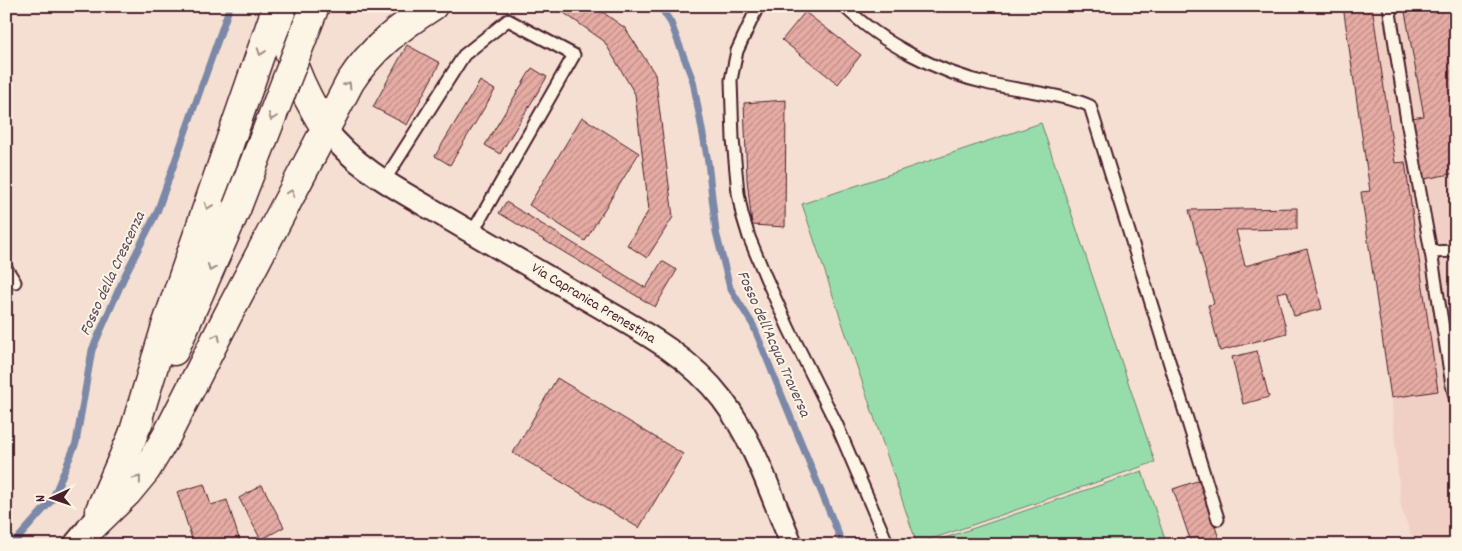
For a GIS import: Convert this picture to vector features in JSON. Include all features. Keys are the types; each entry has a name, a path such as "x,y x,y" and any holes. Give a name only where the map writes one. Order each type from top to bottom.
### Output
{"main road":[{"path":"278,6 287,46 297,76 325,128"},
{"path":"132,438 166,326 278,6"},
{"path":"84,536 111,487 132,438 186,326 237,207 315,6"},
{"path":"84,536 127,493 146,470 166,437 350,82 368,57 391,36 433,6"}],"street":[{"name":"Via Capranica Prenestina","path":"325,128 353,158 384,181 642,331 679,356 720,397 743,431 792,545"}],"lane":[{"path":"758,6 738,51 731,80 733,139 742,214 749,237 766,278 836,423 888,545"},
{"path":"844,6 884,39 936,67 988,83 1054,96 1090,106 1218,519"},
{"path":"1389,6 1456,402"},
{"path":"384,181 464,55 508,20 574,55 472,233"},
{"path":"1432,252 1456,251"},
{"path":"6,268 15,282"}],"shaded area":[{"path":"1343,6 1451,6 1456,28 1456,545 1415,545 1401,508 1391,398 1361,192 1370,191"}],"green space":[{"path":"1041,123 1155,462 917,544 802,204"},
{"path":"1142,471 1167,545 933,545 933,542"}],"building":[{"path":"554,6 594,6 625,28 655,74 673,217 647,258 627,245 649,210 635,94 604,41"},
{"path":"1343,6 1372,6 1395,163 1405,162 1438,391 1391,398 1361,192 1370,191"},
{"path":"1404,6 1451,6 1456,28 1456,173 1424,179 1412,118 1424,116"},
{"path":"805,12 861,55 838,84 782,40"},
{"path":"407,45 440,63 407,125 373,107"},
{"path":"532,68 547,77 500,154 485,145"},
{"path":"480,81 495,90 450,165 435,156"},
{"path":"786,100 785,227 752,225 747,179 744,103"},
{"path":"582,117 639,153 585,241 529,205"},
{"path":"506,202 646,288 662,261 677,270 655,307 499,213"},
{"path":"1297,208 1297,229 1236,230 1245,266 1307,249 1322,309 1294,316 1287,291 1277,293 1287,333 1220,351 1208,305 1214,304 1189,210"},
{"path":"1257,351 1269,397 1243,404 1232,357"},
{"path":"557,378 683,454 639,528 513,453"},
{"path":"1200,480 1221,545 1192,545 1173,489"},
{"path":"204,484 211,505 227,500 241,545 194,545 177,492"},
{"path":"262,485 284,527 261,540 239,498"}],"waterway":[{"name":"Fosso della Crescenza","path":"12,545 52,500 76,443 92,350 126,273 157,212 230,6"},
{"name":"Fosso dell'Acqua Traversa","path":"660,6 671,23 693,81 708,162 716,232 730,288 753,325 843,545"}]}
